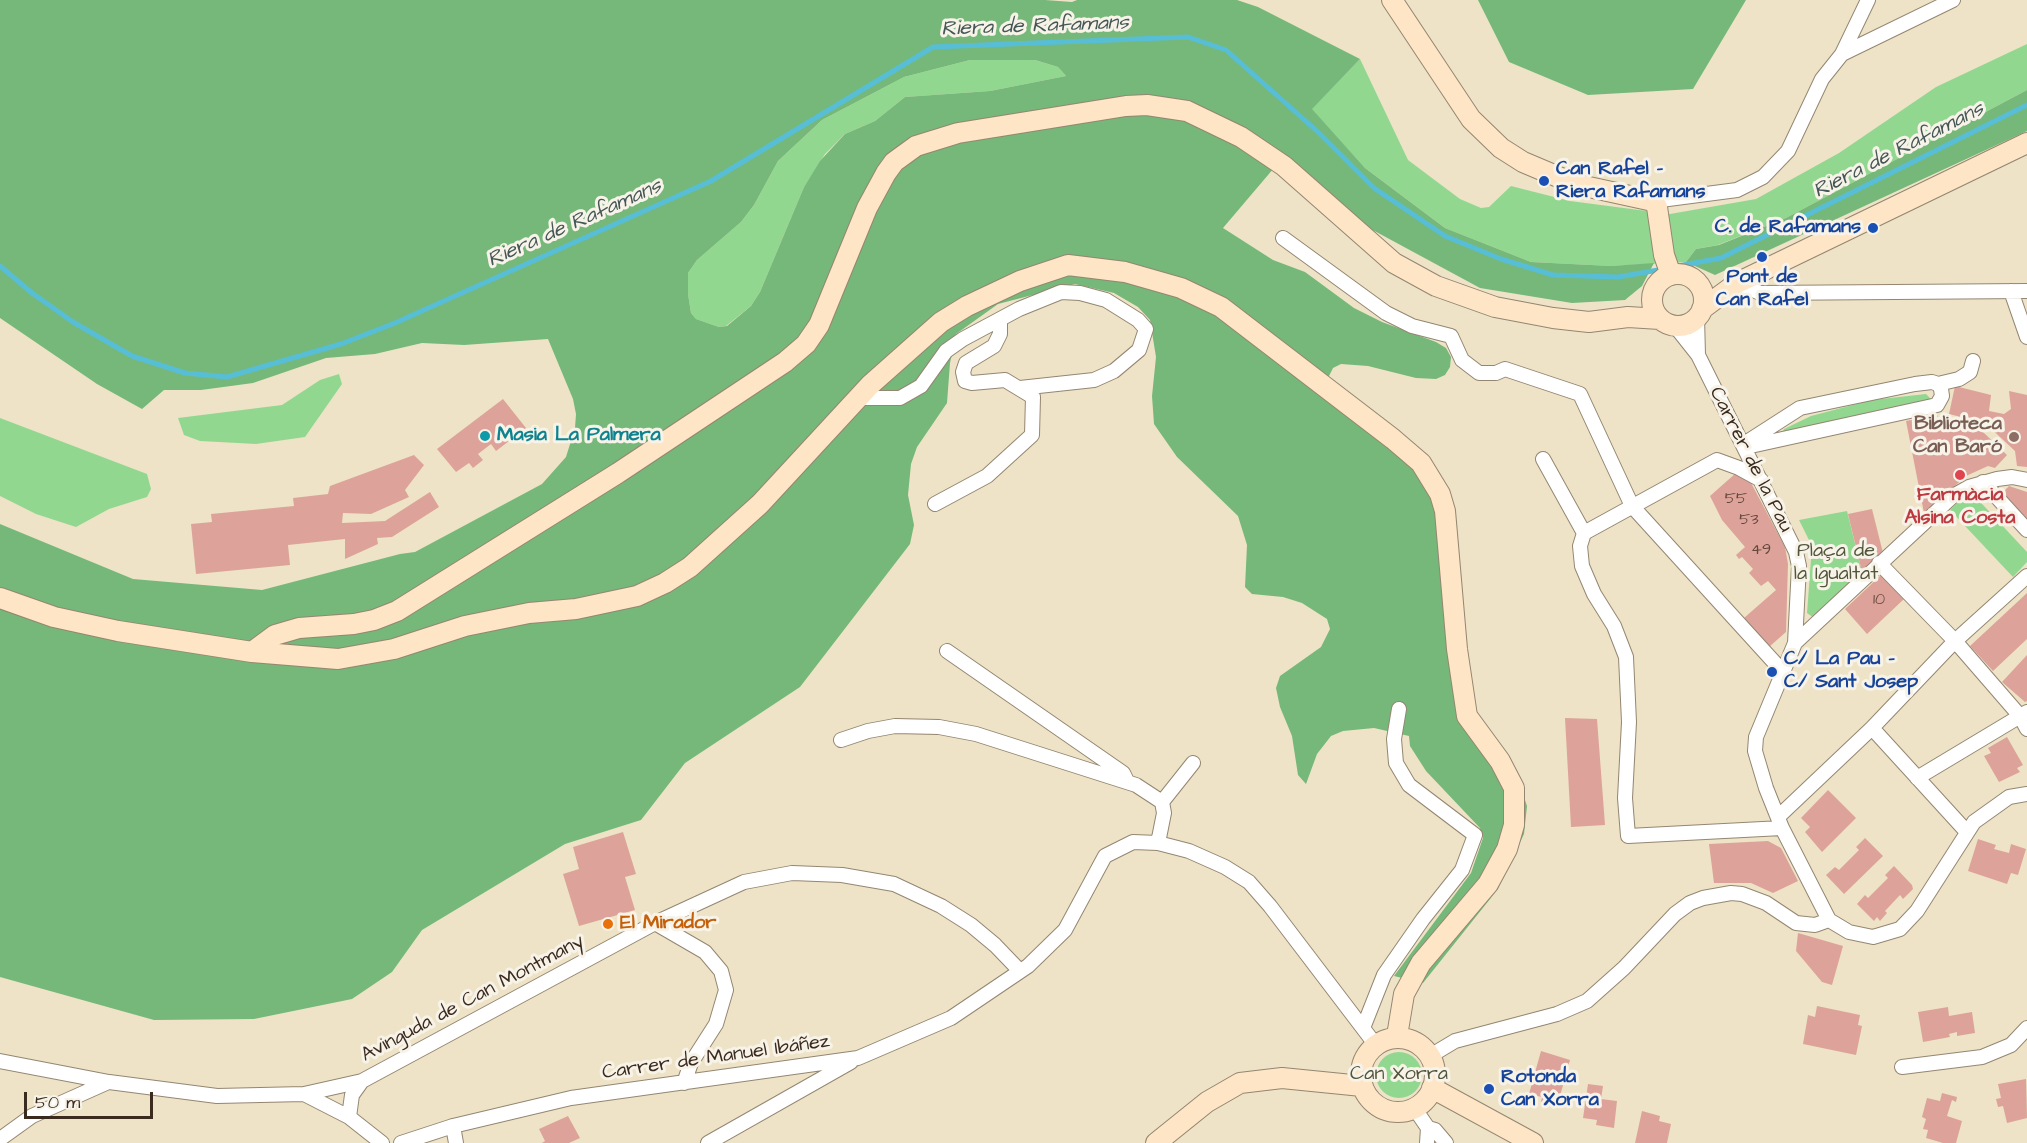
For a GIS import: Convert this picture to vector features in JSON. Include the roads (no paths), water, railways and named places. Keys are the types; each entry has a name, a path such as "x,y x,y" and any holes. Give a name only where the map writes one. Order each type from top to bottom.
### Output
{"street":[{"path":"1392,0 1471,118 1501,148 1523,162 1575,184 1657,212 1737,190 1763,177 1788,151 1822,78 1842,54 1868,0"},
{"path":"1842,54 1953,0"},
{"path":"252,652 275,635 299,628 354,624 374,620 397,611 618,473 785,362 806,344 819,325 867,208 894,162 916,146 958,133 1125,106 1147,105 1187,111 1215,122 1284,166 1394,263 1436,286 1515,312 1588,322 1628,317 1687,324 1737,284 2027,143"},
{"path":"1657,212 1664,255 1660,286 1653,309 1667,322"},
{"path":"1283,238 1386,313 1412,326 1451,336 1462,360 1479,372 1496,374 1505,369 1580,394 1632,506 1784,673"},
{"path":"0,598 87,626 252,652 338,659 365,656 476,624 529,613 576,609 637,596 690,567 760,504 857,398 941,322 967,306 1047,271 1068,265 1098,267 1181,288 1221,307 1421,463 1440,494 1445,511 1457,649 1467,716 1508,776 1514,788 1516,804 1514,825 1507,849 1488,884 1421,963 1404,994 1397,1036"},
{"path":"1695,282 1704,297 1700,313"},
{"path":"1628,317 1660,286 1695,282 1737,284 1760,293 2027,291"},
{"path":"2011,291 2027,337"},
{"path":"857,398 900,398 921,386 946,351 1000,320 1061,292 1080,293 1106,300 1138,320 1146,329 1139,350 1114,371 1094,380 1020,388"},
{"name":"Carrer de la Pau","path":"1698,355 1700,313"},
{"path":"935,504 987,476 1032,435 1033,397 1005,380 972,383 965,381 963,372 966,363 994,346 1000,334 1000,320"},
{"name":"Carrer de la Pau","path":"1667,322 1698,355 1796,552 1799,566 1795,644 1756,736 1755,751 1780,823 1828,920"},
{"path":"1745,446 1800,408 1877,390 1932,382 1938,384 1959,379 1970,372 1973,361"},
{"path":"1745,446 1937,405 1942,396 1938,384"},
{"path":"1543,459 1574,511 1584,533 1580,546 1582,566 1594,594 1614,626 1626,657 1629,702 1625,798 1628,836 1780,823 1955,641 2027,576"},
{"path":"1584,533 1717,460 1739,468 1761,480"},
{"path":"1795,644 1953,496 1983,482 2012,477 2027,480"},
{"path":"1983,482 2027,530"},
{"path":"1879,563 2024,714 2027,729"},
{"path":"947,651 1123,773 1128,782"},
{"path":"1363,1028 1384,975 1423,919 1462,870 1475,835 1409,785 1396,763 1394,738 1399,709"},
{"path":"1917,778 2024,714"},
{"path":"841,740 868,731 894,726 939,727 976,734 1128,782 1162,802"},
{"path":"1872,728 1966,831"},
{"path":"1158,843 1164,813 1162,802 1193,763"},
{"path":"1430,1056 1455,1041 1557,1014 1587,1001 1616,976 1675,914 1697,900 1731,893 1742,894 1766,903 1796,923 1815,925 1828,920 1850,932 1873,937 1900,929 1917,911 1966,831 1974,822 2009,797 2027,794"},
{"path":"1020,971 1040,956 1065,930 1105,856 1133,842 1158,843 1189,851 1225,867 1248,882 1270,906 1375,1044"},
{"name":"Avinguda de Can Montmany","path":"0,1061 109,1082 217,1096 304,1094 362,1081 655,923 721,892 769,876 792,873 863,878 894,884 941,906 995,945 1020,971"},
{"path":"655,923 705,952 721,971 726,990 716,1024 691,1063 684,1083"},
{"name":"Carrer de Manuel Ibáñez","path":"401,1143 453,1126 571,1098 858,1058 951,1018 1020,971"},
{"path":"1902,1067 1982,1057 2011,1045 2027,1028"},
{"path":"1397,1036 1416,1042 1430,1056 1434,1067 1432,1088 1425,1101 1416,1109 1394,1113 1373,1103 1362,1086 1363,1064 1375,1044 1385,1038 1397,1036"},
{"path":"708,1143 858,1058"},
{"path":"1156,1143 1207,1102 1240,1083 1282,1078 1362,1086"},
{"name":"Avinguda de Can Montmany","path":"349,1117 351,1095 362,1081"},
{"path":"0,1139 32,1116 109,1082"},
{"path":"1432,1088 1533,1143"},
{"name":"Avinguda de Can Montmany","path":"304,1094 349,1117 382,1143"},
{"path":"1416,1109 1428,1128 1427,1143"},
{"path":"453,1126 456,1143"},
{"path":"1428,1128 1435,1130 1440,1141"}],"waterway":[{"name":"Riera de Rafamans","path":"0,266 32,293 73,322 132,356 185,373 227,377 341,344 395,323 711,181 933,47 1188,37 1226,50 1318,132 1374,188 1445,236 1501,259 1553,275 1618,277 1664,269"},
{"name":"Riera de Rafamans","path":"1673,267 1721,258 2027,105"}],"place":[{"name":"Can Rafel - Riera Rafamans","path":"1544,181"},
{"name":"C. de Rafamans","path":"1873,228"},
{"name":"Pont de Can Rafel","path":"1762,257"},
{"name":"Masia La Palmera","path":"485,436"},
{"name":"Biblioteca Can Baró","path":"2014,437"},
{"name":"Farmàcia Alsina Costa","path":"1960,475"},
{"name":"C/ La Pau - C/ Sant Josep","path":"1772,672"},
{"name":"El Mirador","path":"608,924"},
{"name":"Rotonda Can Xorra","path":"1489,1089"}],"park label":[{"name":"Plaça de la Igualtat","path":"1836,564"},
{"name":"Can Xorra","path":"1399,1075"}]}
